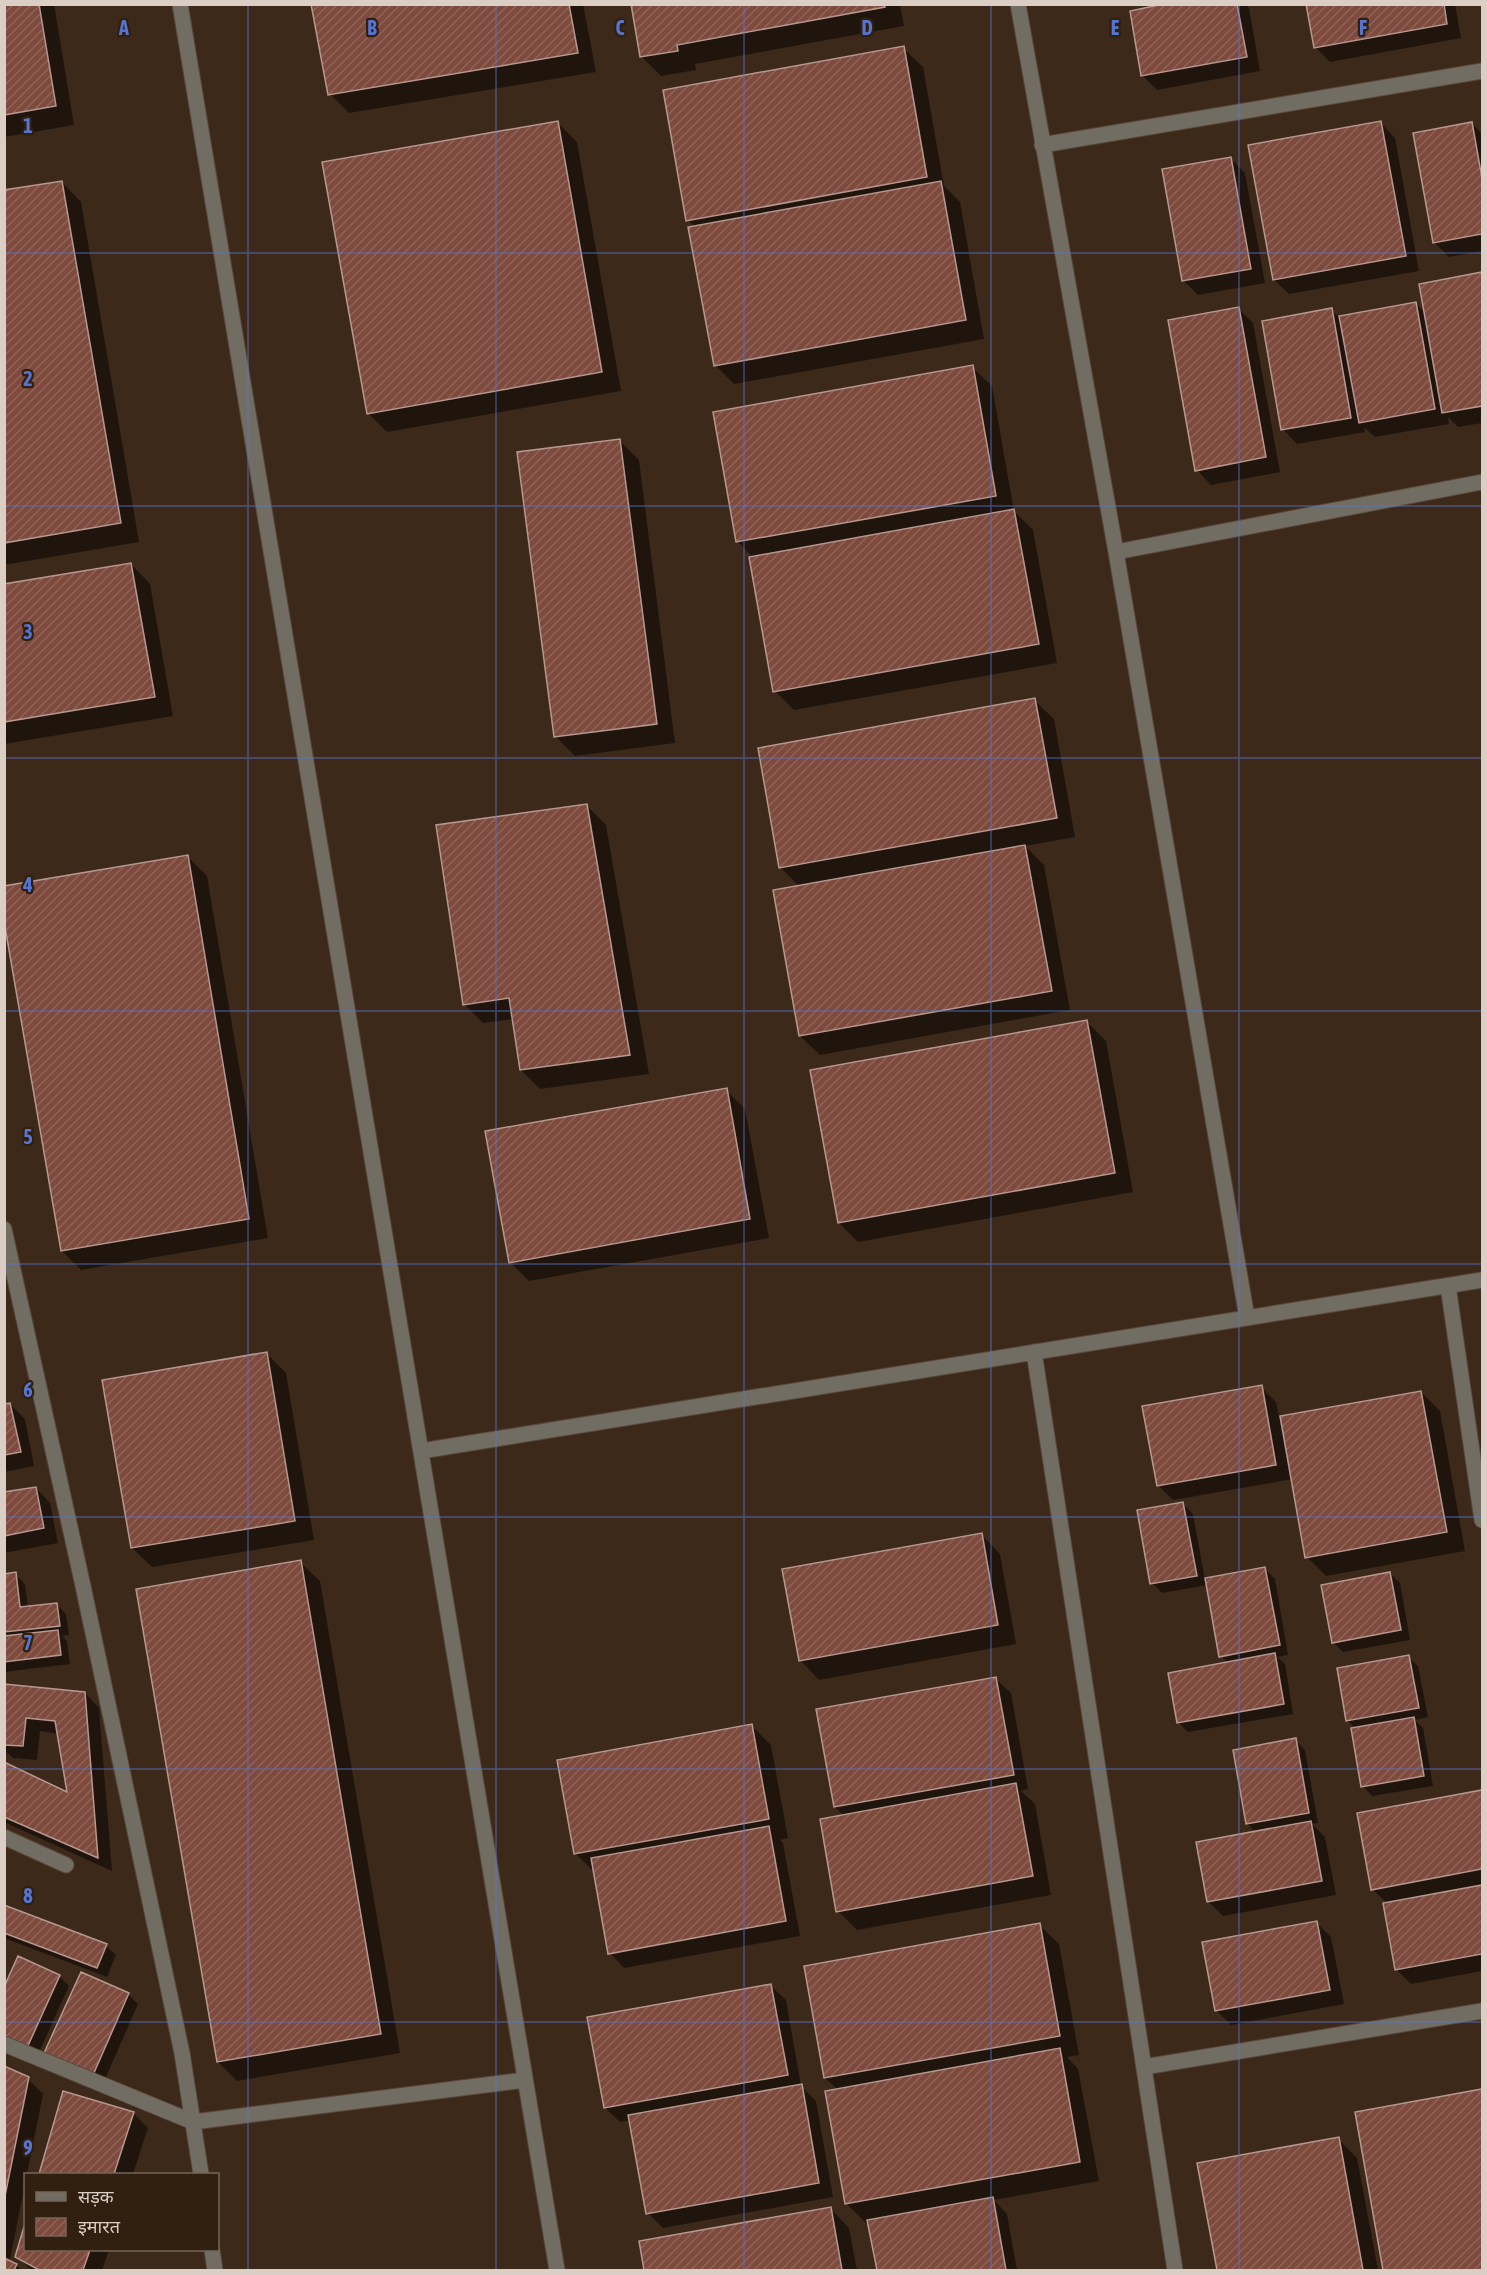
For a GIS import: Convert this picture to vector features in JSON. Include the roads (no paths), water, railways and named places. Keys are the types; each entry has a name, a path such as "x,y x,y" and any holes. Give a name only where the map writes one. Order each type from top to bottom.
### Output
{"street":[{"path":"180,4 557,2271"},
{"path":"1018,4 1116,552 1247,1318"},
{"path":"1042,145 1482,71"},
{"path":"1116,552 1482,482"},
{"path":"4,1229 180,2041 201,2173"},
{"path":"421,1451 1482,1281"},
{"path":"1448,1286 1482,1520"},
{"path":"1034,1352 1175,2271"},
{"path":"4,1837 66,1865"},
{"path":"1144,2067 1482,2011"},
{"path":"4,2044 193,2122 525,2080"},
{"path":"212,2251 215,2271"}]}
